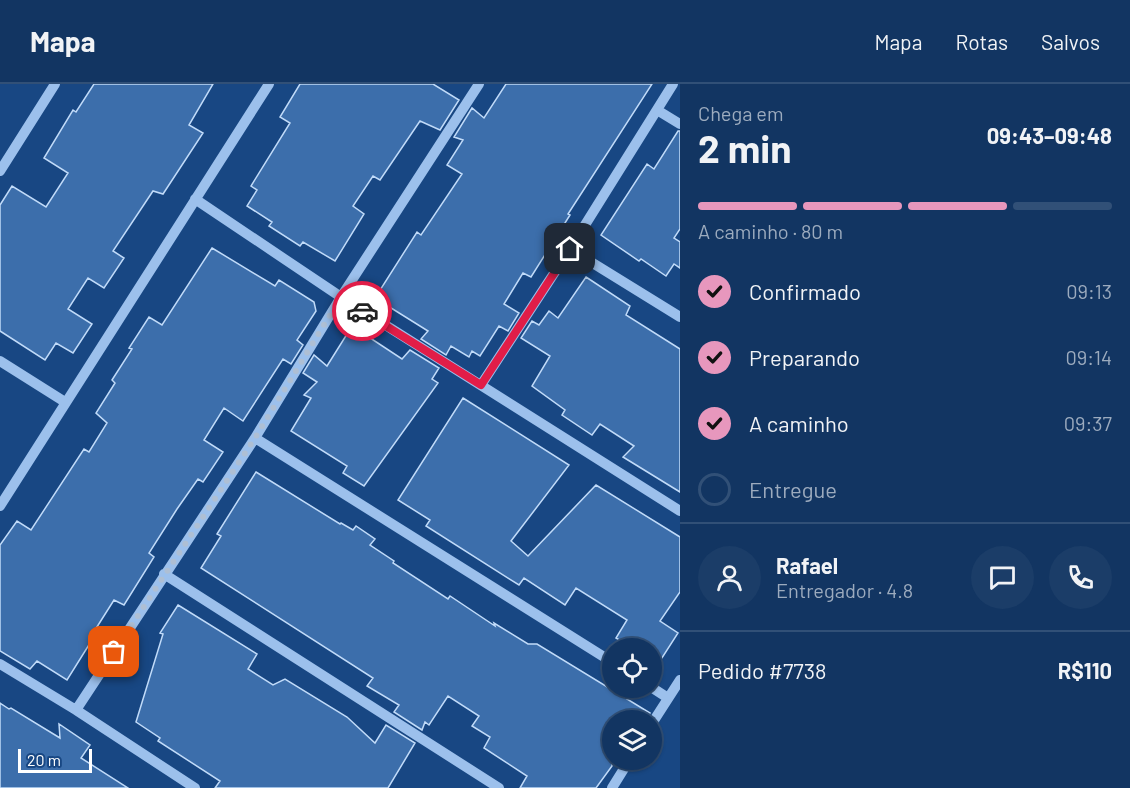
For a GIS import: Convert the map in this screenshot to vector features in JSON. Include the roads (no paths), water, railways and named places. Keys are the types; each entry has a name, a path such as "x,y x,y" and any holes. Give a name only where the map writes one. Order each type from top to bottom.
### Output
{"street":[{"path":"0,171 55,84"},
{"path":"0,506 269,84"},
{"path":"76,710 255,438 341,297 479,84"},
{"path":"481,385 570,249 673,84"},
{"path":"657,110 680,124"},
{"path":"195,199 341,297 680,511"},
{"path":"570,249 680,317"},
{"path":"0,361 65,402"},
{"path":"255,438 602,656"},
{"path":"164,574 499,788"},
{"path":"0,664 76,710 195,788"},
{"path":"660,710 680,680"},
{"path":"662,694 668,698"},
{"path":"612,788 623,770"}]}
